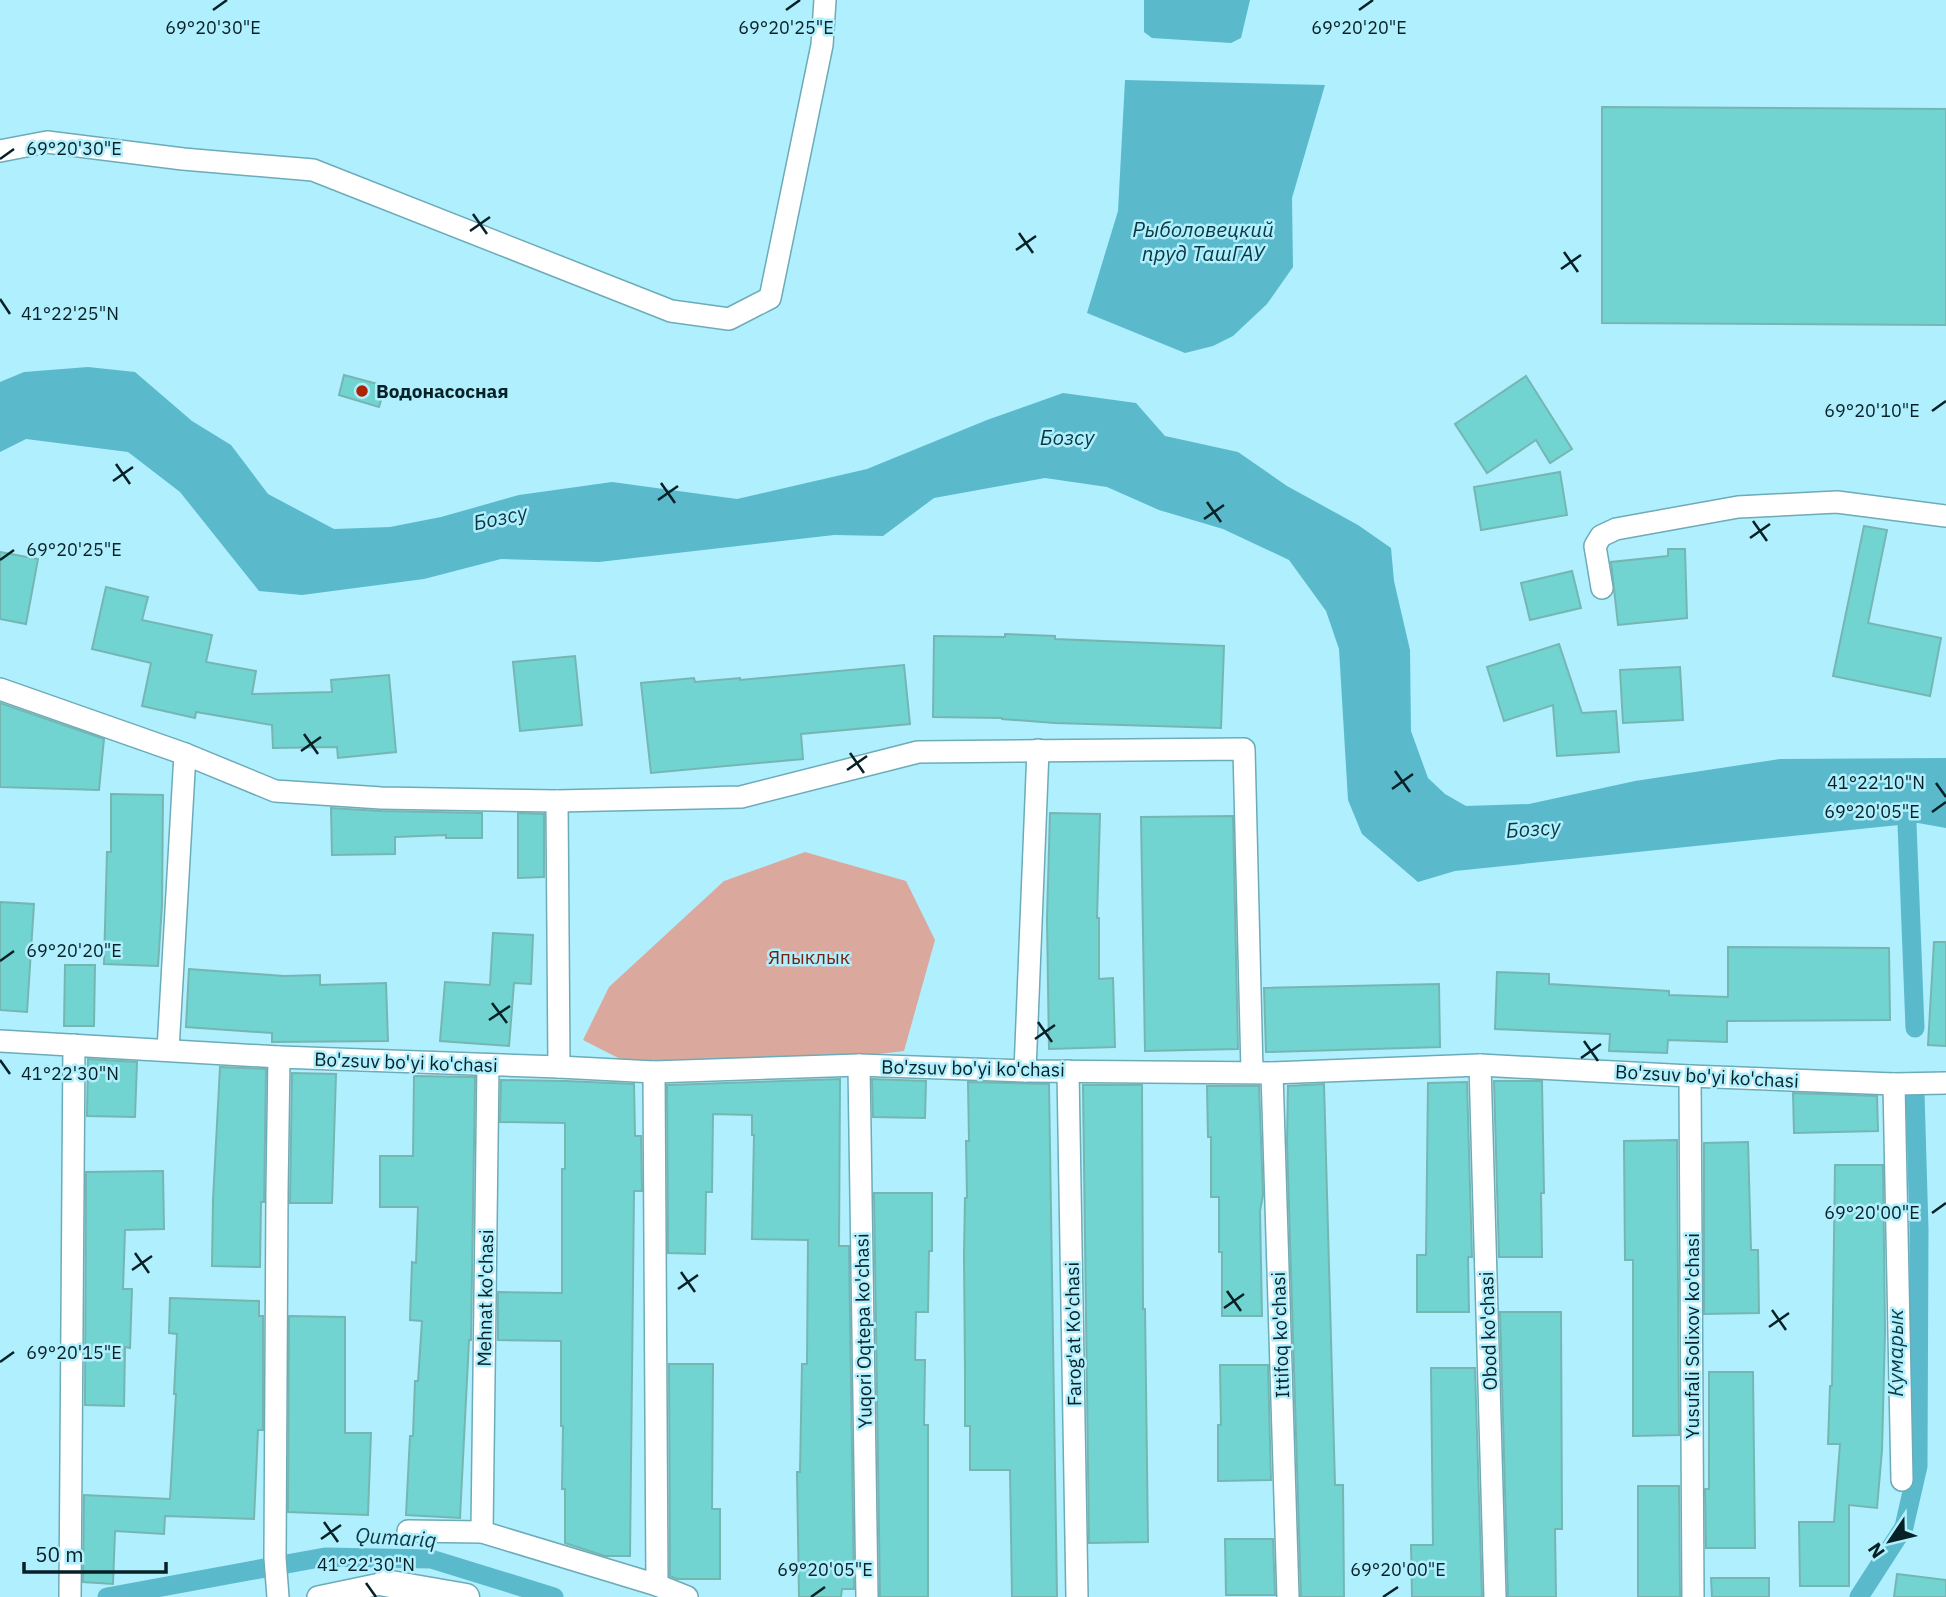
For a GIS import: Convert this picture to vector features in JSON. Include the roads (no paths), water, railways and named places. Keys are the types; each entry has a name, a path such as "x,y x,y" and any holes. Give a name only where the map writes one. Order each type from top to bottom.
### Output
{"street":[{"path":"0,151 47,142 183,159 313,170 671,311 729,319 770,298 822,45 825,0"},
{"path":"1602,588 1595,546 1601,536 1616,529 1738,507 1837,502 1946,516"},
{"path":"0,689 185,754 275,790 381,798 556,801 741,797 918,752 1038,750 1025,1071"},
{"name":"Ittifoq ko'chasi","path":"1038,750 1244,748 1288,1597"},
{"path":"169,1050 185,754"},
{"path":"556,801 559,1067"},
{"name":"Bo'zsuv bo'yi ko'chasi","path":"0,1041 279,1057 654,1072 859,1065 1025,1071 1262,1072 1480,1065 1894,1084 1946,1083"},
{"path":"69,1594 74,1045"},
{"path":"278,1594 275,1558 279,1057"},
{"name":"Mehnat ko'chasi","path":"482,1532 488,1065"},
{"name":"Yuqori Oqtepa ko'chasi","path":"859,1065 867,1597"},
{"name":"Obod ko'chasi","path":"1480,1065 1495,1597"},
{"name":"Farog'at Ko'chasi","path":"1068,1071 1077,1597"},
{"path":"654,1072 657,1585"},
{"name":"Yusufali Solixov ko'chasi","path":"1690,1076 1693,1597"},
{"path":"1894,1084 1902,1480"},
{"path":"408,1531 482,1532 657,1585 687,1597"},
{"path":"318,1597 380,1590 466,1597"}],"water":[{"path":"1144,0 1250,0 1241,38 1231,43 1152,38 1144,32"},
{"name":"Рыболовецкий пруд ТашГАУ","path":"1125,80 1325,85 1292,198 1293,267 1267,304 1233,336 1213,346 1185,353 1087,313 1118,211"},
{"name":"Бозсу","path":"88,367 135,372 192,421 231,445 268,494 334,529 390,527 441,517 519,495 612,482 737,499 867,469 987,420 1063,393 1136,403 1165,436 1238,452 1287,486 1358,525 1391,548 1394,581 1410,650 1411,731 1428,778 1445,794 1466,806 1529,804 1635,781 1780,759 1946,758 1946,828 1918,823 1455,871 1418,882 1362,834 1348,800 1339,649 1326,611 1289,560 1223,529 1159,510 1107,487 1045,478 934,498 883,536 834,535 599,562 501,559 424,579 302,595 259,591 180,492 128,452 26,439 0,452 0,382 24,372"}],"waterway":[{"name":"Кумарык","path":"1906,798 1915,1028"},
{"name":"Кумарык","path":"1859,1597 1904,1527 1918,1466 1919,1229 1915,1093"},
{"name":"Qumariq","path":"107,1597 325,1557 431,1559 554,1597"}],"place":[{"name":"Водонасосная","path":"362,391"}],"park label":[{"name":"Япыклык","path":"809,957"}]}
